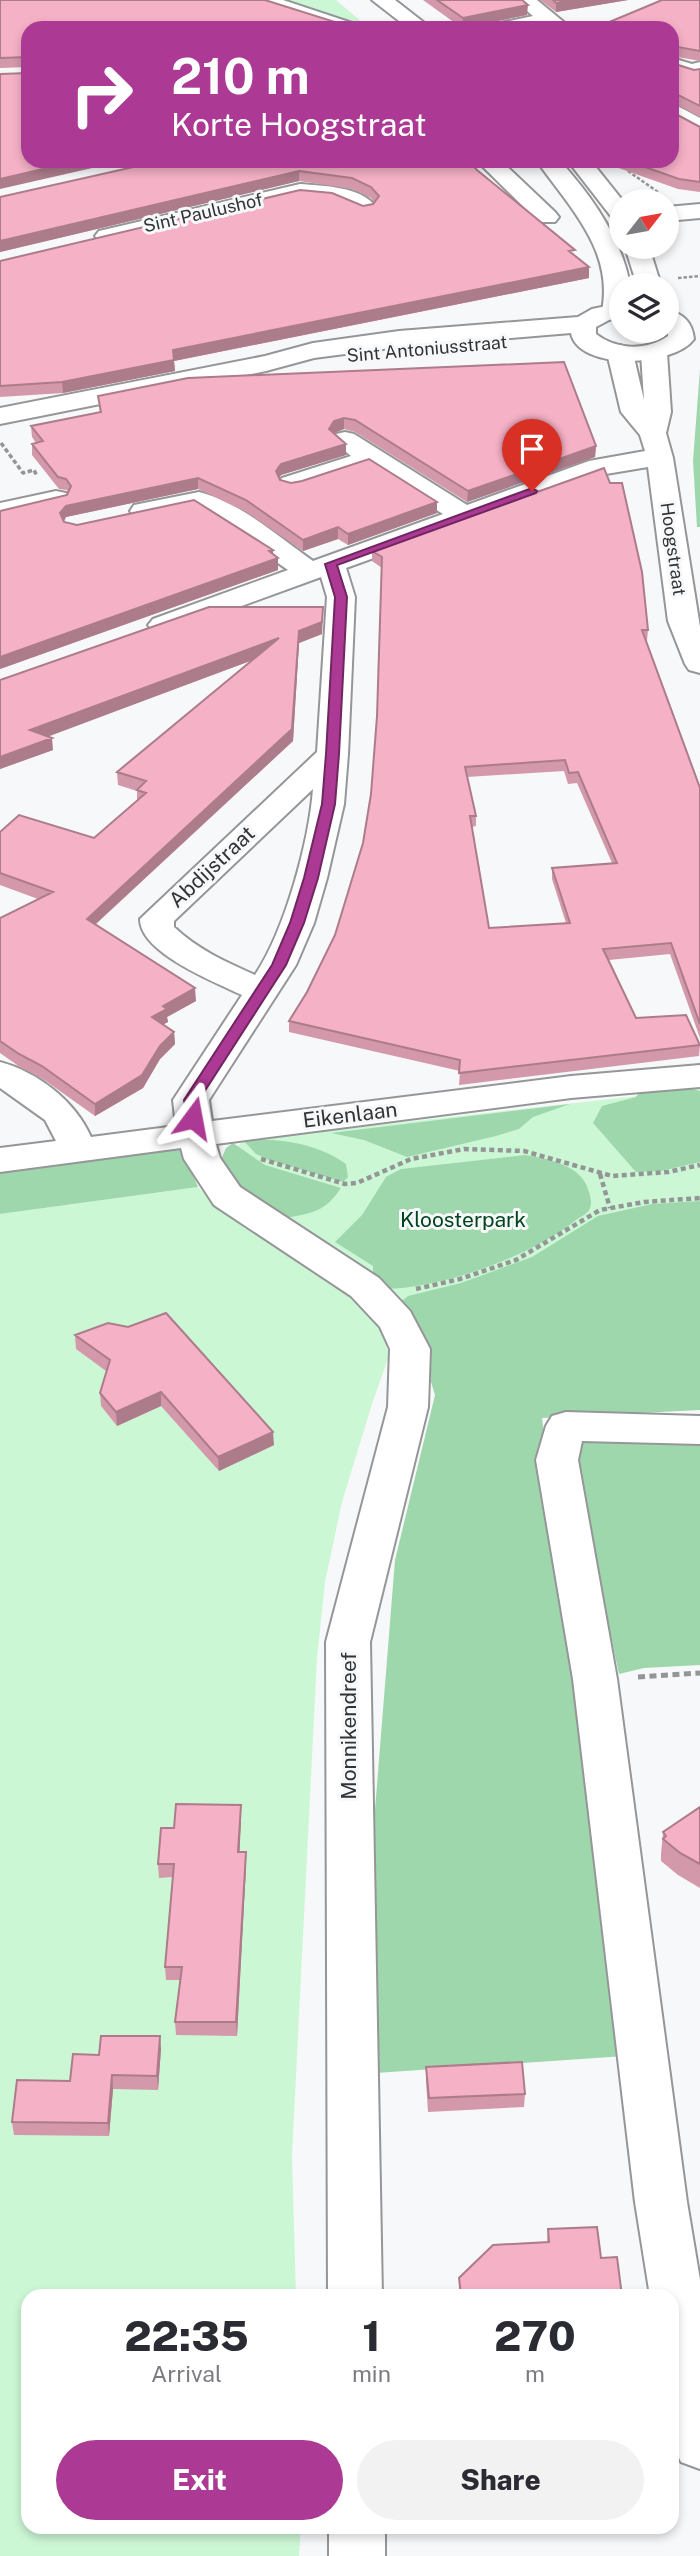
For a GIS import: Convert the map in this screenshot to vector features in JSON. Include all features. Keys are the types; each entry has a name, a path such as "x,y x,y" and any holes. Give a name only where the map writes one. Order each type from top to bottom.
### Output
{"street":[{"path":"263,0 327,21"},
{"path":"369,0 372,9 387,21"},
{"path":"382,0 411,21"},
{"path":"524,0 551,21"},
{"path":"679,66 694,71 700,68"},
{"path":"679,114 700,128"},
{"path":"495,168 547,217"},
{"path":"555,168 568,182 605,244 613,273"},
{"path":"584,168 609,200"},
{"name":"Sint Paulushof","path":"90,240 300,191 338,195 364,206"},
{"path":"679,207 700,211"},
{"path":"589,219 609,217"},
{"path":"609,312 601,314 587,333 620,353 654,353 671,347 686,329"},
{"name":"Sint Antoniusstraat","path":"0,416 266,363 587,333"},
{"name":"Hoogstraat","path":"620,353 634,412 657,445"},
{"name":"Hoogstraat","path":"654,353 657,445 683,621 700,664"},
{"path":"345,440 464,515"},
{"path":"141,633 464,515 600,467 628,461 657,445"},
{"path":"292,484 372,458"},
{"path":"0,511 56,499"},
{"path":"117,517 198,500 321,568 341,597 328,804 311,878 297,923 279,965 191,1100 195,1135"},
{"name":"Abdijstraat","path":"262,991 218,970 165,939 157,929 157,919 332,754"},
{"path":"0,1073 58,1110 73,1130 77,1150"},
{"name":"Eikenlaan","path":"0,1160 571,1087 700,1076"},
{"name":"Monnikendreef","path":"195,1135 202,1159 227,1196 365,1287 396,1321 410,1349 408,1407 348,1642 355,2289"},
{"path":"675,2289 661,2202 595,1679 557,1460 566,1426 700,1430"},
{"path":"679,2313 700,2443"},
{"path":"357,2534 357,2556"}],"path":[{"path":"622,168 646,189"},
{"path":"232,1130 238,1142 259,1159 345,1184 357,1183 411,1159 464,1149 524,1151 612,1176 656,1173 700,1165"},
{"path":"600,1174 610,1208"},
{"path":"380,1303 404,1292 460,1279 516,1260 600,1210 667,1199 700,1199"},
{"path":"595,1679 700,1673"}],"green space":[{"path":"279,0 336,0 361,21 346,21"},
{"path":"700,369 700,527 697,527 693,461"},
{"path":"680,1085 700,1091 700,1162 661,1171 636,1172 593,1123 602,1106 636,1097 642,1089"},
{"name":"Kloosterpark","path":"700,1089 700,1211 462,1369 281,1219 219,1161 250,1136 353,1128"},
{"path":"570,1104 533,1117 519,1129 407,1157 364,1140 331,1133"},
{"path":"241,1138 290,1142 320,1150 346,1164 348,1177 343,1182 269,1160 256,1154"},
{"path":"178,1139 198,1187 0,1214 0,1162"},
{"path":"233,1143 265,1165 341,1188 322,1208 281,1219 244,1199 219,1164 226,1148"},
{"path":"525,1155 571,1168 584,1181 591,1205 587,1213 558,1233 512,1257 486,1268 433,1283 385,1289 373,1279 373,1266 335,1242 362,1215 386,1177 401,1169"},
{"path":"198,1187 224,1213 319,1263 380,1323 389,1356 342,1502 325,1582 317,1658 292,2155 296,2289 21,2289 21,2534 301,2534 299,2556 0,2556 0,1214"},
{"path":"700,1201 700,1410 542,1418 625,2056 376,2073 372,1847 395,1560 435,1395 414,1326 398,1304 408,1296 461,1283 532,1257 598,1216 652,1204"},
{"path":"584,1435 700,1439 700,1665 644,1668 619,1674 574,1465"}],"building":[{"path":"0,0 265,0 332,21 21,21 21,57 0,58"},
{"path":"437,0 522,0 528,5 463,18"},
{"path":"662,0 700,0 700,51 679,47 679,21 612,21"},
{"path":"679,65 700,69 700,106 679,96"},
{"path":"21,73 21,168 47,168 0,179 0,74"},
{"path":"679,116 700,127 700,182 679,179 648,168 679,168"},
{"path":"129,168 475,168 575,250 569,251 589,267 173,350 174,360 62,382 0,386 0,261 300,190 332,193 363,206 373,204 379,196 371,187 352,178 299,171 0,241 0,197"},
{"path":"564,362 596,446 468,491 355,420 344,418 334,421 329,429 346,444 281,464 276,471 280,480 291,483 302,481 369,459 437,502 348,534 338,527 303,540 246,500 198,478 66,506 60,513 64,522 77,525 194,500 273,550 269,551 278,558 0,657 0,511 67,495 71,486 66,479 58,477 32,444 43,441 31,426 101,412 98,396 188,378"},
{"path":"604,468 610,483 622,483 642,572 648,630 642,630 700,788 700,1024 671,943 603,949 636,1018 686,1015 700,1045 459,1073 460,1060 289,1021 307,992 335,935 363,843 371,794 377,716 382,557 372,551","holes":["565,760 569,773 578,772 617,863 552,868 570,923 489,928 470,816 476,816 465,767"]},
{"path":"209,607 323,607 322,622 299,631 292,729 87,919 195,988 163,1006 167,1009 152,1017 174,1032 160,1046 142,1075 95,1104 42,1066 0,1041 0,918 53,892 0,873 0,832 19,815 94,838 146,793 137,790 146,781 117,772 279,638 30,730 52,738 0,757 0,680"},
{"path":"166,1313 273,1432 218,1457 161,1392 116,1412 100,1393 110,1360 75,1335 108,1323 128,1327"},
{"path":"176,1804 241,1805 238,1852 246,1852 236,2022 175,2022 182,1967 165,1967 174,1864 158,1864 161,1828 174,1828"},
{"path":"700,1807 700,1864 663,1839 666,1836 663,1832"},
{"path":"101,2036 160,2036 157,2076 112,2075 108,2123 12,2122 17,2080 70,2081 73,2054 99,2055"},
{"path":"522,2062 525,2094 429,2098 426,2067"},
{"path":"597,2227 601,2258 617,2257 621,2289 460,2289 459,2278 493,2245 549,2242 548,2229"}],"route":[{"path":"193,1118 191,1100 279,965 297,923 311,878 328,804 332,754 341,597 331,564 532,491"}]}
